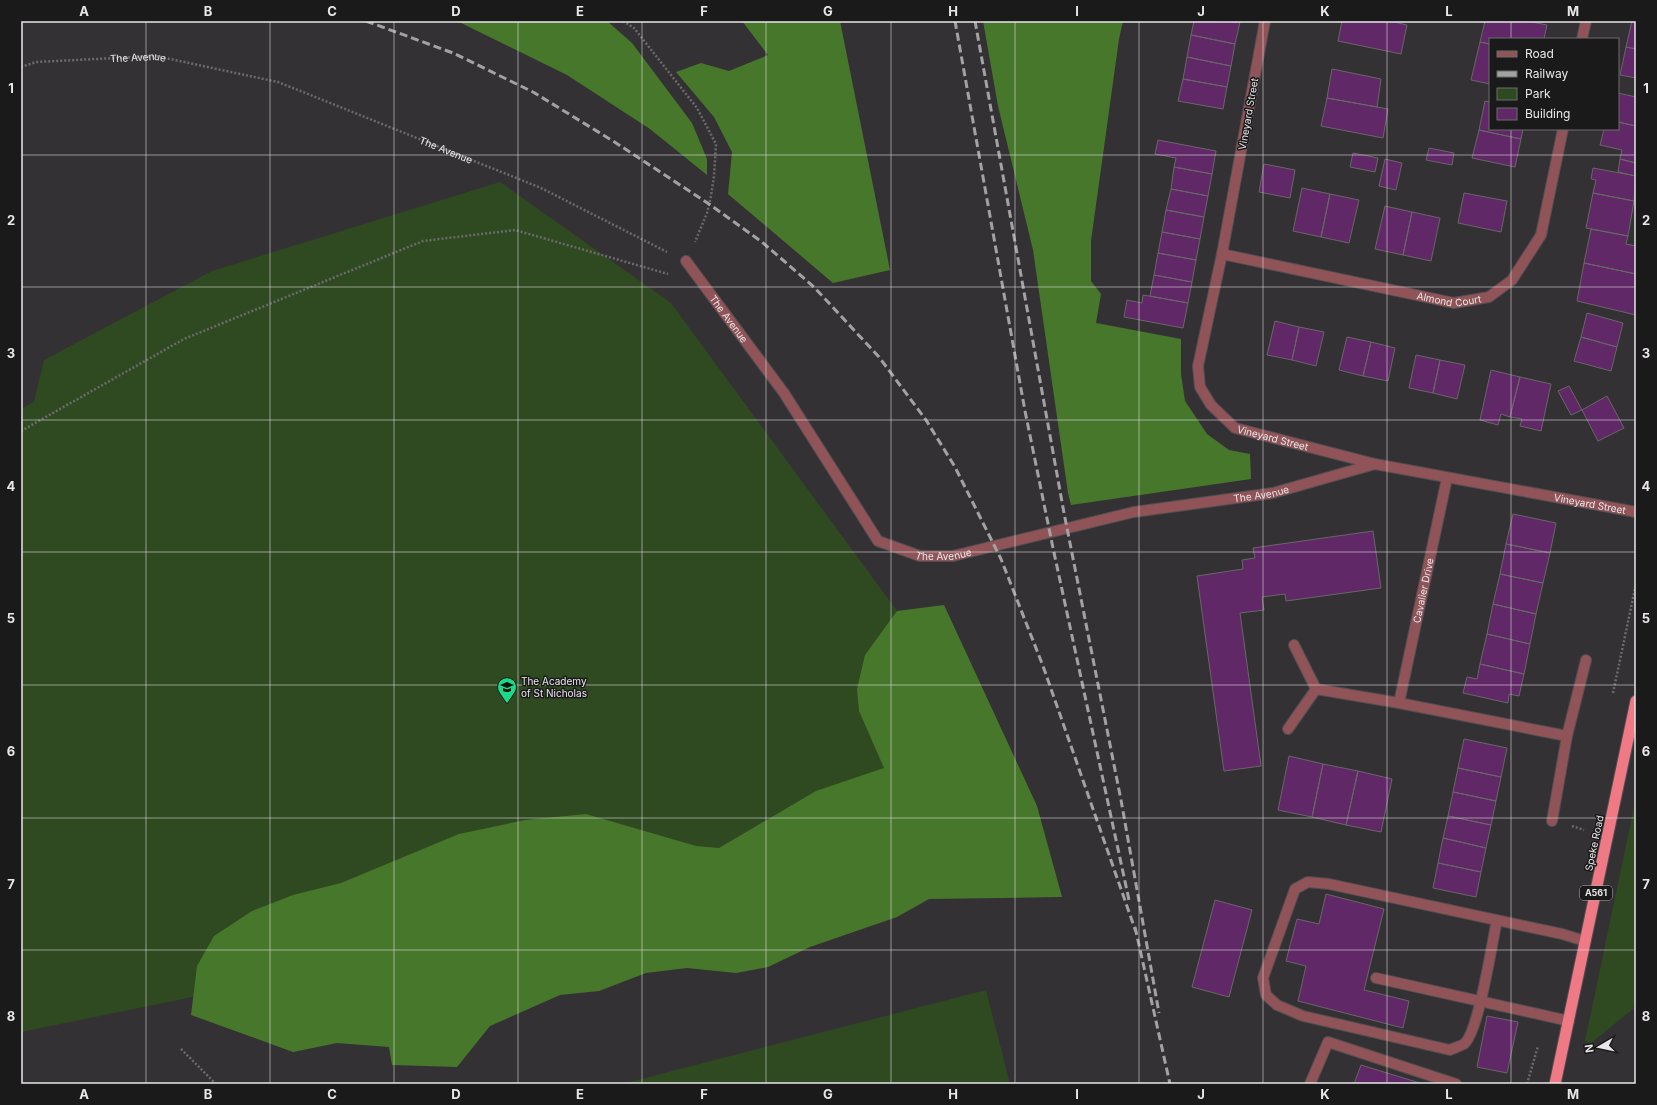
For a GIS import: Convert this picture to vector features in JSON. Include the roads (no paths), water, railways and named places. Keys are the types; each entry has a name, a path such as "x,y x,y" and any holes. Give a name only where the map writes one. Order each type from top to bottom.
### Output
{"highway":[{"name":"Speke Road","path":"1555,1084 1636,701"}],"street":[{"name":"Vineyard Street","path":"1265,21 1222,254 1198,366 1200,388 1211,405 1235,428 1375,464 1636,512"},
{"path":"1582,38 1586,21"},
{"name":"Almond Court","path":"1222,254 1454,303 1489,297 1512,280 1541,235 1563,130"},
{"name":"The Avenue","path":"686,261 784,393 878,541 920,556 953,556 1134,512 1273,493 1375,464"},
{"name":"Cavalier Drive","path":"1399,703 1447,478"},
{"path":"1294,645 1316,689"},
{"path":"1552,821 1567,736 1586,660"},
{"path":"1316,689 1399,703 1567,736"},
{"path":"1288,728 1316,689"},
{"path":"1497,920 1481,1002 1474,1024 1464,1043 1450,1050 1303,1016 1276,1005 1266,995 1263,978 1295,889 1308,882 1329,884 1497,920 1562,934 1586,941"},
{"path":"1376,978 1569,1021"},
{"path":"1310,1084 1328,1042 1456,1084"}],"railway":[{"path":"366,21 453,53 533,92 613,141 709,204 762,242 814,287 879,357 926,420 955,467 1001,559 1043,666 1136,932"},
{"path":"955,21 1025,411 1129,900"},
{"path":"975,21 1064,513 1121,800 1159,1013"},
{"path":"1135,927 1170,1084"}],"place":[{"name":"The Academy of St Nicholas","path":"507,704"}]}
